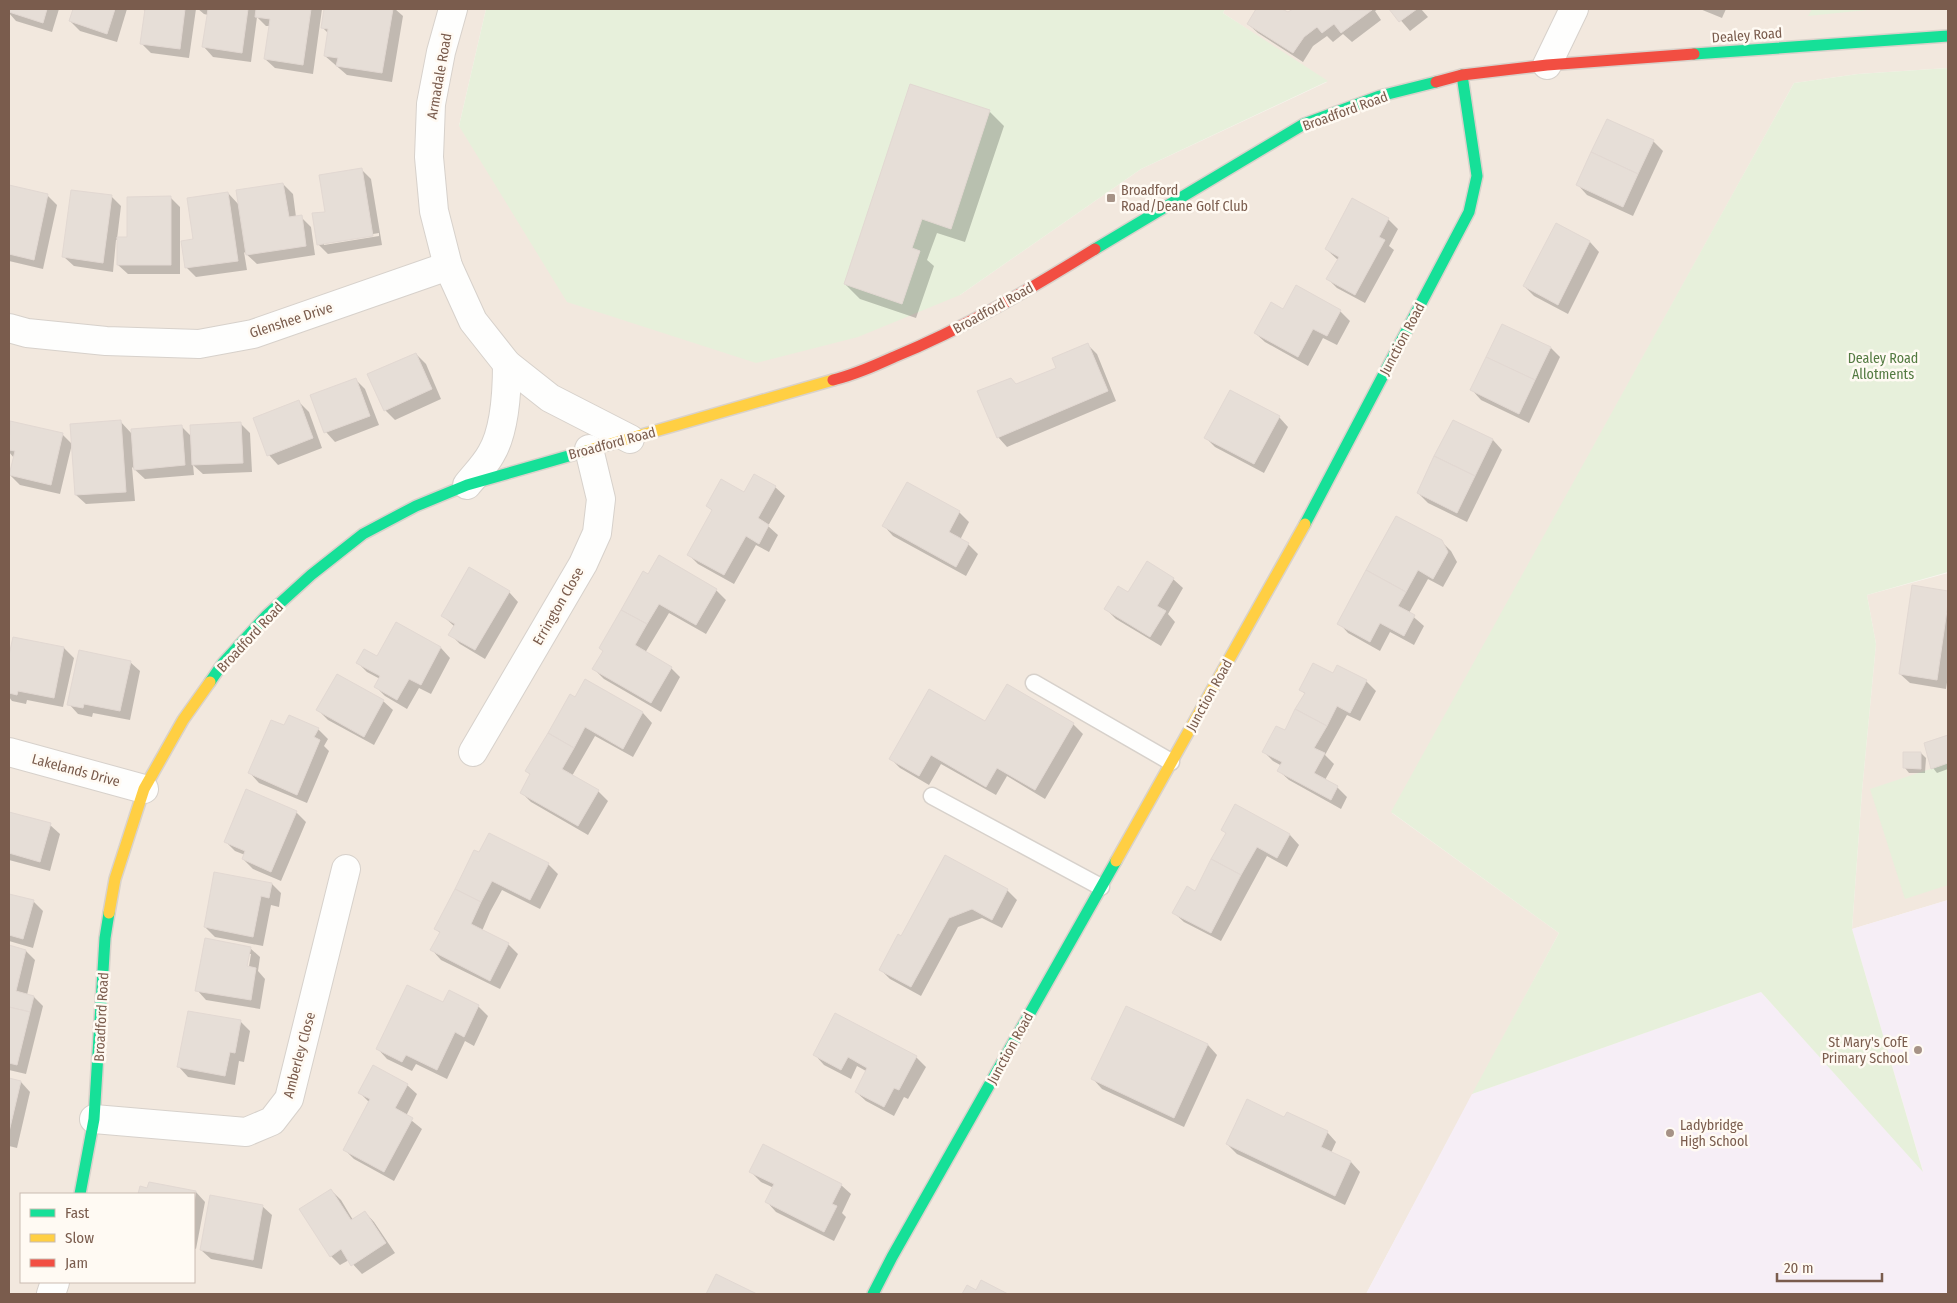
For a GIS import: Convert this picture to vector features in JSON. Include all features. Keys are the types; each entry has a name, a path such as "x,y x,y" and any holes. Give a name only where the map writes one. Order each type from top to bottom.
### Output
{"street":[{"name":"Armadale Road","path":"453,9 441,52 431,104 429,157 434,211 448,266 473,321 507,364 550,398 630,439"},
{"path":"1548,65 1574,9"},
{"name":"Dealey Road","path":"1548,65 1948,36"},
{"name":"Broadford Road","path":"80,1193 94,1119 105,938 115,880 144,788 183,720 223,663 267,615 311,575 363,534 416,506 467,485 849,376 921,346 999,307 1304,124 1380,96 1462,75 1548,65"},
{"name":"Junction Road","path":"872,1294 1294,545 1469,212 1477,176 1462,75"},
{"name":"Glenshee Drive","path":"9,328 27,333 106,341 199,344 253,334 448,266"},
{"path":"467,485 492,453 501,427 507,394 507,364"},
{"name":"Errington Close","path":"473,752 583,564 597,533 601,499 590,449"},
{"name":"Lakelands Drive","path":"9,752 144,788"},
{"name":"Amberley Close","path":"94,1119 246,1132 272,1121 289,1100 346,869"}],"lane":[{"path":"1034,683 1171,762"},
{"path":"932,796 1101,887"}],"shaded area":[{"path":"9,9 486,9 459,126 960,295 1141,169 1327,82 1223,13 1225,9 1948,9 1948,68 1858,74 1794,83 1392,813 1559,933 1366,1294 9,1294"},
{"path":"1948,573 1948,900 1852,929 1862,791 1876,644 1867,595"},
{"name":"Ladybridge High School","path":"1948,900 1948,1294 1366,1294 1472,1094 1761,992 1923,1171 1852,929"}],"green space":[{"path":"486,9 1225,9 1223,13 1328,81 1141,169 960,295 858,337 756,363 567,302 459,126"},
{"path":"1812,9 1877,9 1808,16"},
{"name":"Dealey Road Allotments","path":"1948,68 1948,572 1867,595 1876,644 1862,791 1852,929 1923,1172 1761,992 1472,1094 1559,933 1391,812 1794,83 1858,74"},
{"path":"1948,763 1948,885 1905,899 1870,789"}],"building":[{"path":"9,9 47,9 43,23 9,12"},
{"path":"73,9 115,9 107,34 69,21"},
{"path":"145,9 185,9 180,49 140,44"},
{"path":"208,9 248,9 242,53 202,47"},
{"path":"256,9 311,9 303,65 264,59 270,19 255,17"},
{"path":"324,9 393,9 382,73 336,66 338,58 324,56 328,29 321,28"},
{"path":"1256,9 1282,9 1288,12 1293,9 1372,10 1341,33 1334,24 1322,33 1317,27 1304,37 1293,53 1247,24"},
{"path":"1389,9 1417,9 1399,22"},
{"path":"910,84 990,110 951,229 922,219 912,248 920,251 902,304 844,284"},
{"path":"1607,119 1654,140 1638,174 1591,152"},
{"path":"1591,152 1638,174 1623,207 1576,185"},
{"path":"362,168 373,236 317,245 312,213 325,212 319,175"},
{"path":"283,183 289,217 302,215 306,246 246,255 236,190"},
{"path":"9,185 48,194 34,260 9,254"},
{"path":"71,190 112,195 103,263 62,257"},
{"path":"228,192 238,261 185,268 181,241 193,239 187,198"},
{"path":"171,196 171,265 117,265 117,237 127,237 127,197"},
{"path":"1352,198 1389,218 1379,237 1385,240 1355,295 1326,279 1339,257 1325,249"},
{"path":"1556,223 1590,241 1558,305 1523,286"},
{"path":"1296,285 1341,310 1327,336 1313,329 1298,357 1254,333 1271,302 1283,309"},
{"path":"1502,324 1551,347 1535,380 1486,357"},
{"path":"1088,343 1108,391 997,438 977,391 1011,378 1016,384 1056,368 1052,358"},
{"path":"416,353 432,389 384,411 367,374"},
{"path":"1486,357 1535,380 1519,414 1470,390"},
{"path":"356,378 370,416 324,433 310,395"},
{"path":"1230,390 1280,416 1254,464 1204,438"},
{"path":"299,400 313,438 267,456 253,418"},
{"path":"121,420 126,492 75,495 70,424"},
{"path":"1453,420 1493,439 1475,476 1434,456"},
{"path":"10,421 63,433 51,485 9,475 15,451 9,450"},
{"path":"241,422 243,463 192,465 190,425"},
{"path":"182,425 185,465 134,470 131,429"},
{"path":"1434,456 1475,476 1457,513 1417,493"},
{"path":"754,474 776,486 758,518 769,525 759,544 746,536 724,575 687,555 712,510 706,506 721,479 744,492"},
{"path":"907,482 960,511 949,532 969,543 956,567 882,526"},
{"path":"1396,516 1442,540 1448,552 1433,579 1418,570 1406,592 1366,570"},
{"path":"659,555 717,589 696,625 659,604 647,624 621,610 643,571 648,574"},
{"path":"1147,561 1174,578 1157,606 1166,611 1150,637 1104,609 1118,586 1128,592"},
{"path":"469,567 510,591 475,650 448,635 455,624 441,616"},
{"path":"1366,570 1406,592 1398,606 1415,615 1404,636 1380,623 1370,642 1337,624"},
{"path":"1912,585 1948,591 1937,680 1899,674"},
{"path":"621,610 647,624 635,645 672,667 651,703 592,669 603,651 599,648"},
{"path":"396,622 441,647 421,685 409,679 397,700 374,687 380,676 356,663 364,649 377,656"},
{"path":"13,637 64,647 54,698 18,691 17,695 9,693 9,655"},
{"path":"79,650 131,661 120,711 84,704 83,708 67,705"},
{"path":"1313,663 1333,673 1337,665 1367,680 1350,713 1337,706 1327,726 1295,709 1305,693 1299,690"},
{"path":"337,674 384,700 364,737 316,710"},
{"path":"585,679 643,712 623,749 585,727 574,748 548,733 570,694 575,697"},
{"path":"1007,684 1074,723 1035,790 997,768 986,787 931,755 919,776 889,759 929,689 985,721"},
{"path":"1295,709 1327,726 1314,748 1325,753 1314,773 1338,786 1331,800 1277,771 1282,762 1262,752 1276,726 1285,730"},
{"path":"289,715 319,728 314,737 320,740 297,795 248,773 271,720 284,725"},
{"path":"548,733 574,748 562,769 599,790 578,826 520,793 530,774 525,771"},
{"path":"1948,735 1948,763 1931,769 1924,743"},
{"path":"1903,752 1921,752 1921,769 1903,768"},
{"path":"246,789 297,811 271,872 242,859 245,851 224,842"},
{"path":"1235,804 1290,834 1277,858 1257,847 1241,875 1211,859 1226,833 1221,830"},
{"path":"9,812 51,823 40,862 9,853"},
{"path":"489,833 549,863 530,900 492,881 481,902 455,889 474,850 479,852"},
{"path":"945,855 1008,889 992,920 972,909 949,918 911,987 879,970 898,934 901,936"},
{"path":"1211,859 1241,875 1211,933 1172,913 1187,886 1195,891"},
{"path":"214,872 272,883 269,898 261,896 253,937 204,927"},
{"path":"455,889 481,902 471,924 509,943 490,981 430,950 440,932 434,929"},
{"path":"9,894 34,900 23,939 9,935"},
{"path":"205,938 251,947 247,966 256,968 251,1000 195,991"},
{"path":"9,945 26,950 16,991 34,996 30,1012 9,1007"},
{"path":"407,985 443,1002 449,990 479,1005 464,1037 455,1032 437,1070 406,1055 402,1062 376,1049"},
{"path":"1126,1006 1208,1044 1174,1118 1091,1079"},
{"path":"9,1007 30,1012 17,1065 9,1063"},
{"path":"188,1011 241,1020 235,1053 230,1052 225,1076 177,1067"},
{"path":"835,1013 917,1056 899,1090 894,1088 884,1107 855,1092 867,1068 848,1057 841,1070 813,1055"},
{"path":"373,1065 408,1084 395,1108 413,1118 384,1172 343,1150 370,1099 358,1093"},
{"path":"9,1078 21,1081 9,1132"},
{"path":"1247,1099 1284,1117 1287,1112 1328,1131 1321,1147 1351,1161 1335,1196 1226,1144"},
{"path":"763,1144 842,1184 832,1204 837,1206 824,1232 765,1202 774,1184 749,1172"},
{"path":"149,1182 196,1191 195,1197 195,1193 138,1193 140,1186 147,1188"},
{"path":"331,1189 351,1220 365,1211 386,1243 351,1266 341,1249 330,1257 299,1209"},
{"path":"210,1195 263,1205 253,1260 200,1250"},
{"path":"716,1274 757,1294 706,1294"},
{"path":"981,1280 1008,1294 962,1294 967,1285 976,1290"}],"traffic: fast":[{"path":"1694,54 1948,36"},
{"path":"1305,524 1469,212 1477,176 1462,75"},
{"path":"1095,249 1304,124 1380,96 1436,82"},
{"path":"210,682 223,663 267,615 311,575 363,534 416,506 467,485 586,451"},
{"path":"873,1294 892,1257 1116,861"},
{"path":"80,1193 94,1119 105,938 109,913"}],"traffic: slow":[{"path":"586,451 833,380"},
{"path":"1116,861 1305,524"},
{"path":"109,913 115,879 144,789 183,720 210,682"}],"traffic: jam":[{"path":"1436,82 1462,75 1547,65 1694,54"},
{"path":"833,380 849,376 946,334 1022,293 1095,249"}],"place":[{"name":"Broadford Road/Deane Golf Club","path":"1111,198"},
{"name":"St Mary's CofE Primary School","path":"1918,1050"},
{"name":"Ladybridge High School","path":"1670,1133"}]}
